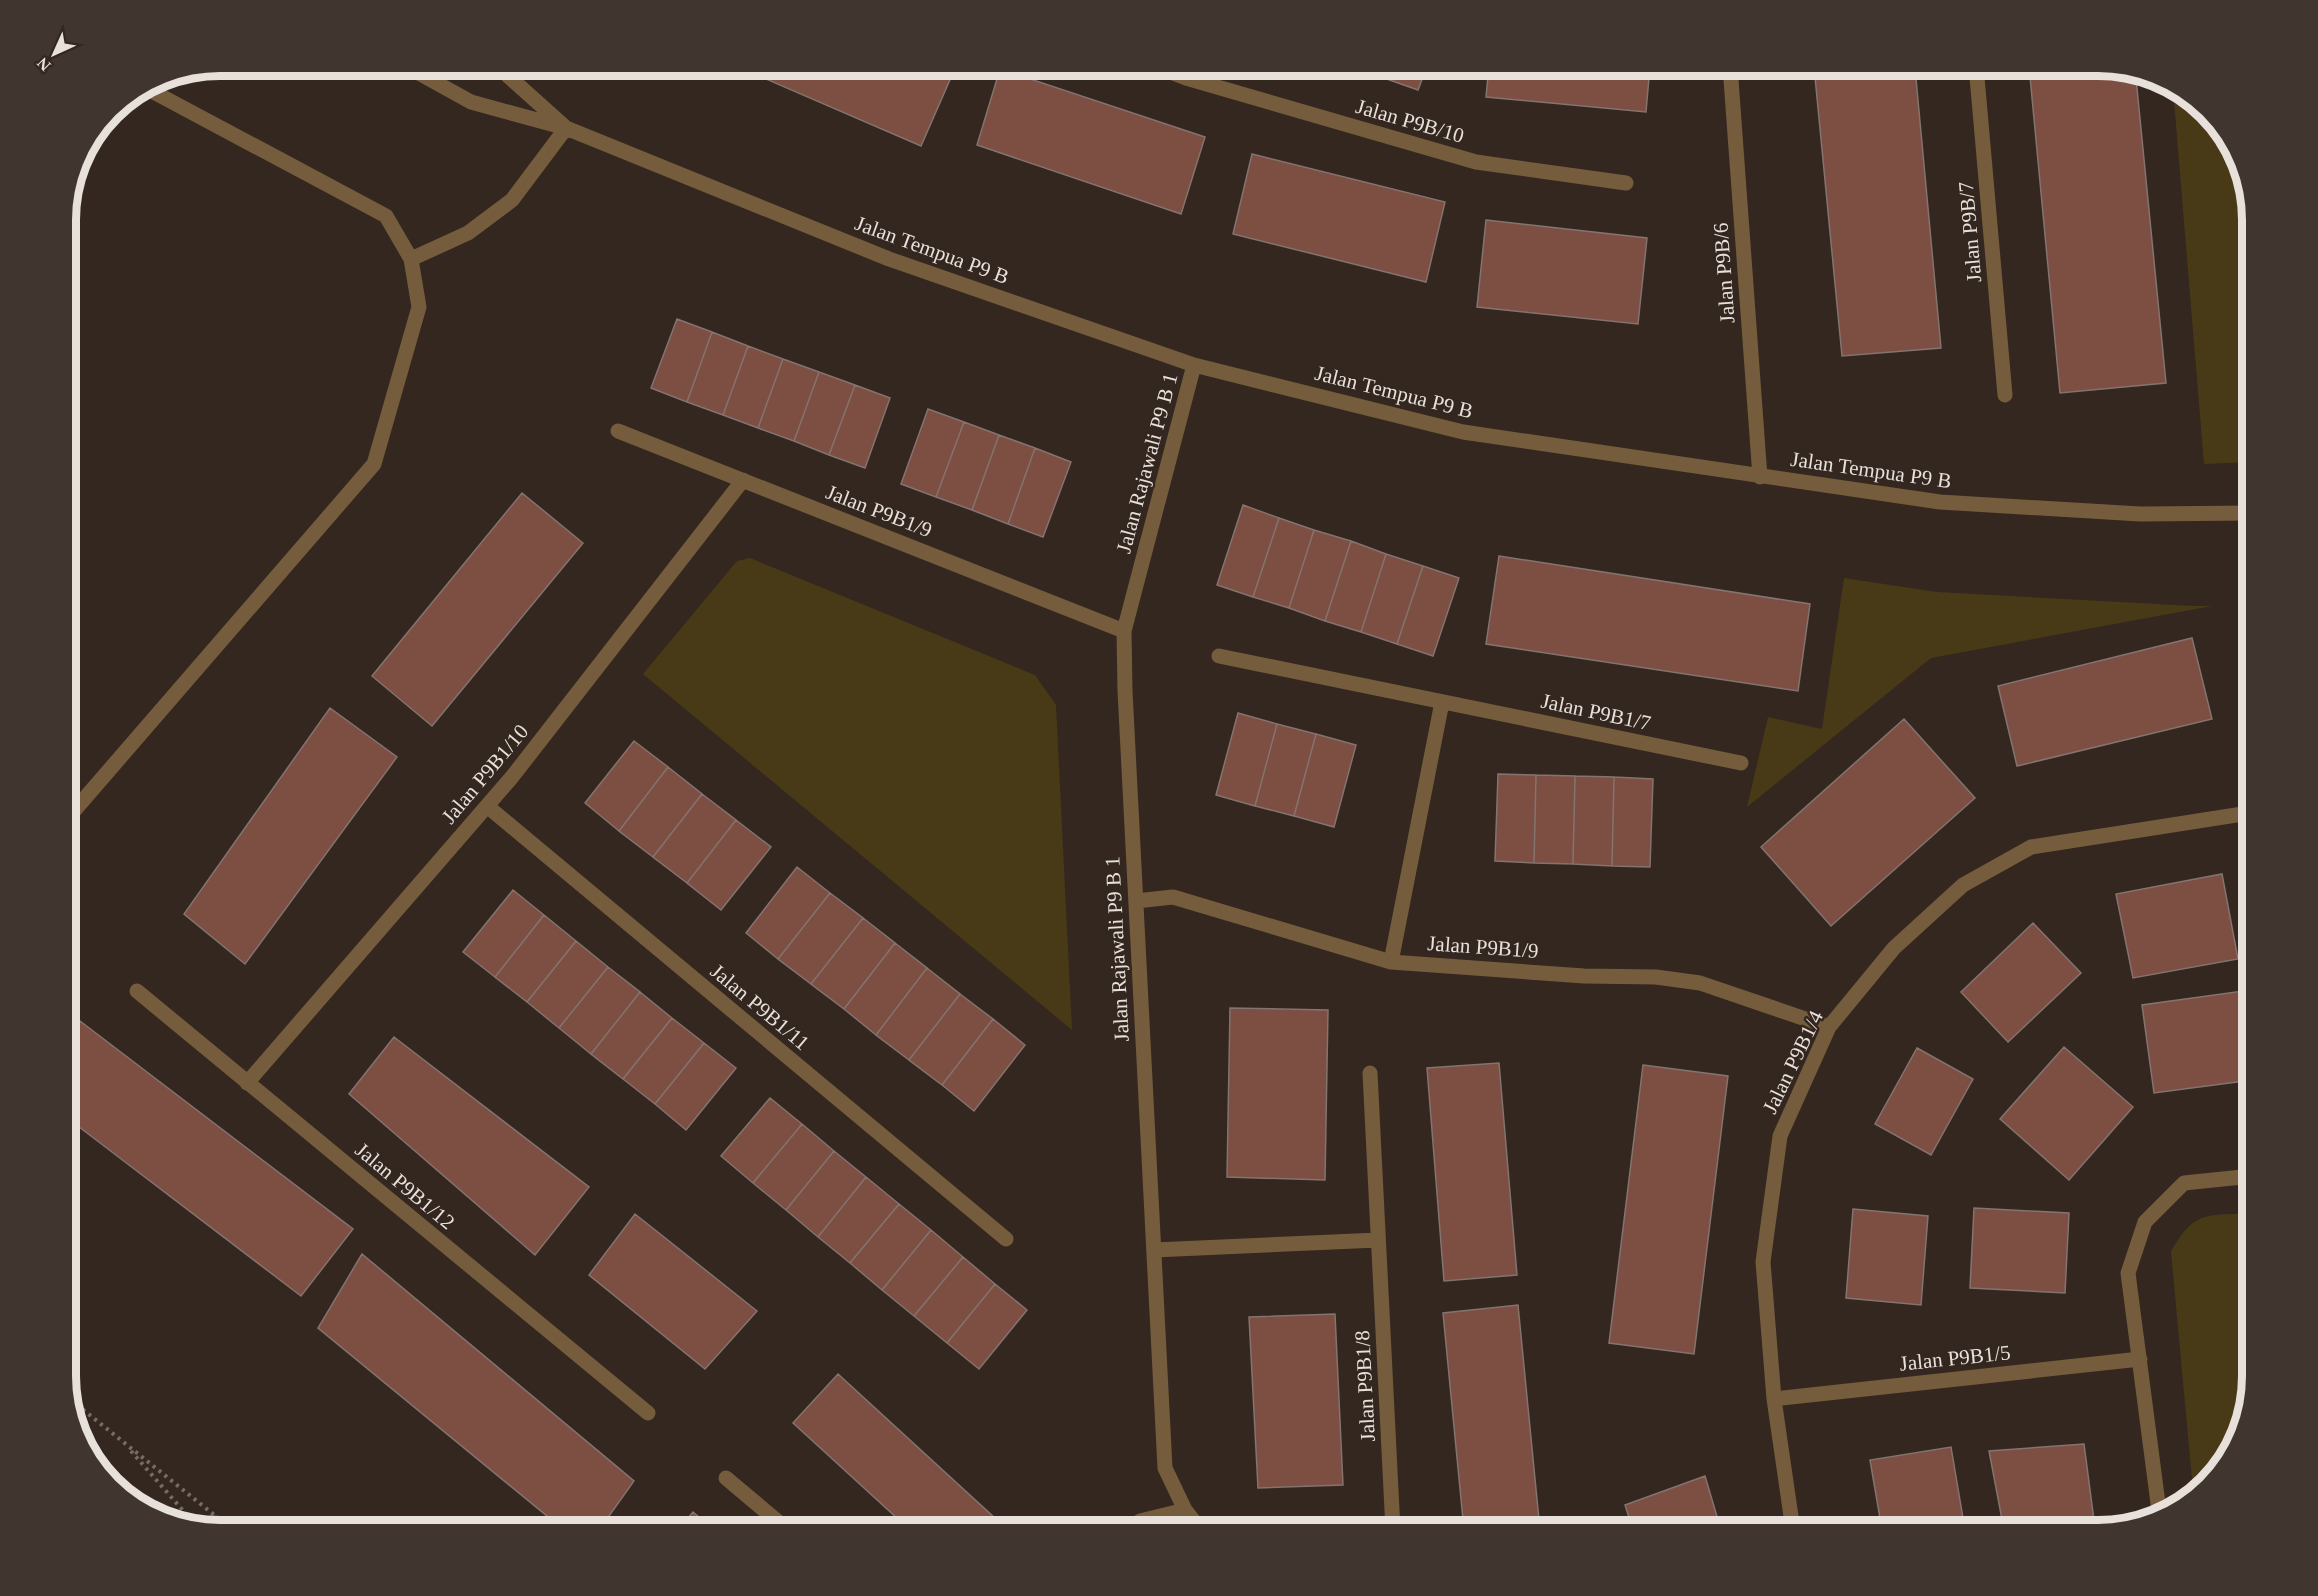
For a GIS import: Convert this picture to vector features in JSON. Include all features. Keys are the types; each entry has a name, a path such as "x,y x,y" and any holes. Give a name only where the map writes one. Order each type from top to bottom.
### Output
{"street":[{"name":"Jalan P9B/10","path":"1202,76 1476,162 1626,183"},
{"name":"Jalan P9B/6","path":"1731,76 1760,477"},
{"name":"Jalan P9B/7","path":"1977,76 2006,394"},
{"name":"Jalan Tempua P9 B","path":"426,77 471,102 566,129 889,259 1194,365 1463,432 1940,502 2140,514 2242,513"},
{"name":"Jalan Tempua P9 B","path":"509,77 566,129"},
{"path":"77,807 374,465 419,307 411,259 386,216 155,93"},
{"path":"411,259 468,232 512,200 566,129"},
{"name":"Jalan Rajawali P9 B 1","path":"1193,1520 1185,1510 1165,1468 1125,692 1125,631 1194,365"},
{"name":"Jalan P9B1/9","path":"618,431 1125,631"},
{"name":"Jalan P9B1/10","path":"247,1083 512,777 743,480"},
{"name":"Jalan P9B1/7","path":"1219,656 1741,763"},
{"path":"1391,962 1442,702"},
{"name":"Jalan P9B1/11","path":"487,806 1006,1239"},
{"name":"Jalan P9B1/4","path":"1792,1520 1774,1399 1762,1262 1780,1136 1829,1026 1894,948 1963,885 2031,848 2242,814"},
{"name":"Jalan P9B1/9","path":"1136,901 1173,897 1391,962 1584,976 1656,977 1700,983 1829,1026"},
{"name":"Jalan P9B1/12","path":"137,991 648,1413"},
{"name":"Jalan P9B1/8","path":"1370,1073 1392,1520"},
{"path":"2158,1506 2128,1273 2145,1222 2184,1183 2242,1177"},
{"path":"1154,1250 1378,1240"},
{"name":"Jalan P9B1/5","path":"1774,1399 2140,1359"},
{"path":"726,1478 776,1520"},
{"path":"1144,1520 1185,1510"}],"path":[{"path":"80,1407 220,1520"},
{"path":"122,1441 187,1516"}],"shaded area":[{"path":"2174,99 2206,126 2227,157 2237,183 2242,221 2242,462 2204,464"},
{"path":"750,558 1035,675 1056,705 1072,1030 643,674 737,561"},
{"path":"1844,578 1937,592 2212,606 1931,658 1747,807 1768,717 1822,729"},
{"path":"2242,1214 2242,1375 2237,1413 2227,1439 2206,1470 2192,1484 2171,1252 2187,1228 2213,1215"}],"building":[{"path":"1379,76 1423,76 1418,90"},
{"path":"1488,76 1649,76 1646,112 1486,97"},
{"path":"1916,76 1941,348 1842,356 1815,77"},
{"path":"2030,76 2097,76 2135,81 2166,383 2060,393"},
{"path":"761,77 951,77 921,146"},
{"path":"998,77 1023,77 1205,137 1181,214 977,145"},
{"path":"1252,154 1445,202 1426,282 1233,234"},
{"path":"1486,220 1647,238 1638,324 1477,307"},
{"path":"677,319 712,332 687,402 651,388"},
{"path":"712,332 748,346 723,415 687,402"},
{"path":"748,346 783,359 758,428 723,415"},
{"path":"783,359 819,372 794,441 758,428"},
{"path":"819,372 855,385 829,455 794,441"},
{"path":"855,385 890,398 865,468 829,455"},
{"path":"928,409 964,422 936,497 901,484"},
{"path":"964,422 999,435 972,510 936,497"},
{"path":"999,435 1035,448 1008,524 972,510"},
{"path":"1035,448 1071,462 1043,537 1008,524"},
{"path":"522,493 583,543 432,726 372,676"},
{"path":"1243,505 1279,518 1253,597 1217,585"},
{"path":"1279,518 1314,530 1289,608 1253,597"},
{"path":"1314,530 1351,541 1325,621 1289,608"},
{"path":"1351,541 1386,554 1361,632 1325,621"},
{"path":"1386,554 1423,566 1397,644 1361,632"},
{"path":"1499,556 1810,604 1798,691 1486,644"},
{"path":"1423,566 1459,578 1433,656 1397,644"},
{"path":"2192,638 2212,719 2017,766 1998,686"},
{"path":"330,708 397,757 245,964 184,914"},
{"path":"1238,713 1277,724 1255,806 1216,795"},
{"path":"1904,719 1975,798 1831,926 1761,847"},
{"path":"1277,724 1316,734 1294,816 1255,806"},
{"path":"1316,734 1356,745 1334,827 1294,816"},
{"path":"634,741 668,767 619,831 585,803"},
{"path":"668,767 702,794 653,857 619,831"},
{"path":"1498,774 1536,775 1534,863 1495,861"},
{"path":"1536,775 1575,776 1573,864 1534,863"},
{"path":"1575,776 1614,777 1612,866 1573,864"},
{"path":"1614,777 1653,779 1650,867 1612,866"},
{"path":"702,794 736,820 687,883 653,857"},
{"path":"736,820 771,847 721,910 687,883"},
{"path":"797,867 830,893 778,959 746,933"},
{"path":"2222,874 2238,959 2133,978 2116,894"},
{"path":"513,890 544,915 495,977 463,952"},
{"path":"830,893 863,918 811,984 778,959"},
{"path":"544,915 576,941 527,1002 495,977"},
{"path":"863,918 895,943 844,1009 811,984"},
{"path":"2033,923 2081,973 2008,1042 1961,992"},
{"path":"576,941 608,967 559,1028 527,1002"},
{"path":"895,943 927,968 876,1035 844,1009"},
{"path":"608,967 640,992 591,1054 559,1028"},
{"path":"927,968 960,994 909,1060 876,1035"},
{"path":"2242,991 2242,1081 2154,1093 2142,1005"},
{"path":"640,992 672,1018 623,1079 591,1054"},
{"path":"960,994 993,1019 942,1085 909,1060"},
{"path":"1230,1008 1328,1010 1325,1180 1227,1177"},
{"path":"672,1018 704,1043 655,1104 623,1079"},
{"path":"993,1019 1025,1045 974,1111 942,1085"},
{"path":"80,1021 353,1229 301,1296 77,1125 77,1025"},
{"path":"394,1037 589,1187 535,1255 349,1094"},
{"path":"704,1043 736,1068 686,1130 655,1104"},
{"path":"2064,1047 2133,1107 2069,1180 2000,1119"},
{"path":"1917,1048 1973,1079 1931,1155 1875,1124"},
{"path":"1499,1063 1517,1275 1444,1281 1427,1068"},
{"path":"1643,1065 1728,1076 1694,1354 1609,1343"},
{"path":"770,1098 802,1124 753,1183 721,1156"},
{"path":"802,1124 834,1151 786,1210 753,1183"},
{"path":"834,1151 866,1177 818,1237 786,1210"},
{"path":"866,1177 899,1204 850,1263 818,1237"},
{"path":"899,1204 931,1230 882,1290 850,1263"},
{"path":"1974,1208 2069,1213 2065,1293 1970,1288"},
{"path":"1853,1209 1928,1216 1921,1305 1846,1298"},
{"path":"635,1214 757,1311 705,1369 589,1275"},
{"path":"931,1230 963,1257 914,1316 882,1290"},
{"path":"362,1254 634,1481 606,1520 552,1520 318,1328"},
{"path":"963,1257 995,1284 947,1343 914,1316"},
{"path":"995,1284 1027,1310 979,1369 947,1343"},
{"path":"1518,1305 1539,1520 1463,1520 1443,1313"},
{"path":"1335,1314 1343,1485 1258,1488 1249,1317"},
{"path":"838,1374 997,1520 899,1520 793,1423"},
{"path":"2084,1444 2094,1520 2002,1520 1989,1451"},
{"path":"1951,1447 1963,1520 1880,1520 1870,1460"},
{"path":"1705,1476 1718,1520 1630,1520 1625,1505"},
{"path":"693,1512 702,1520 686,1520"}]}
